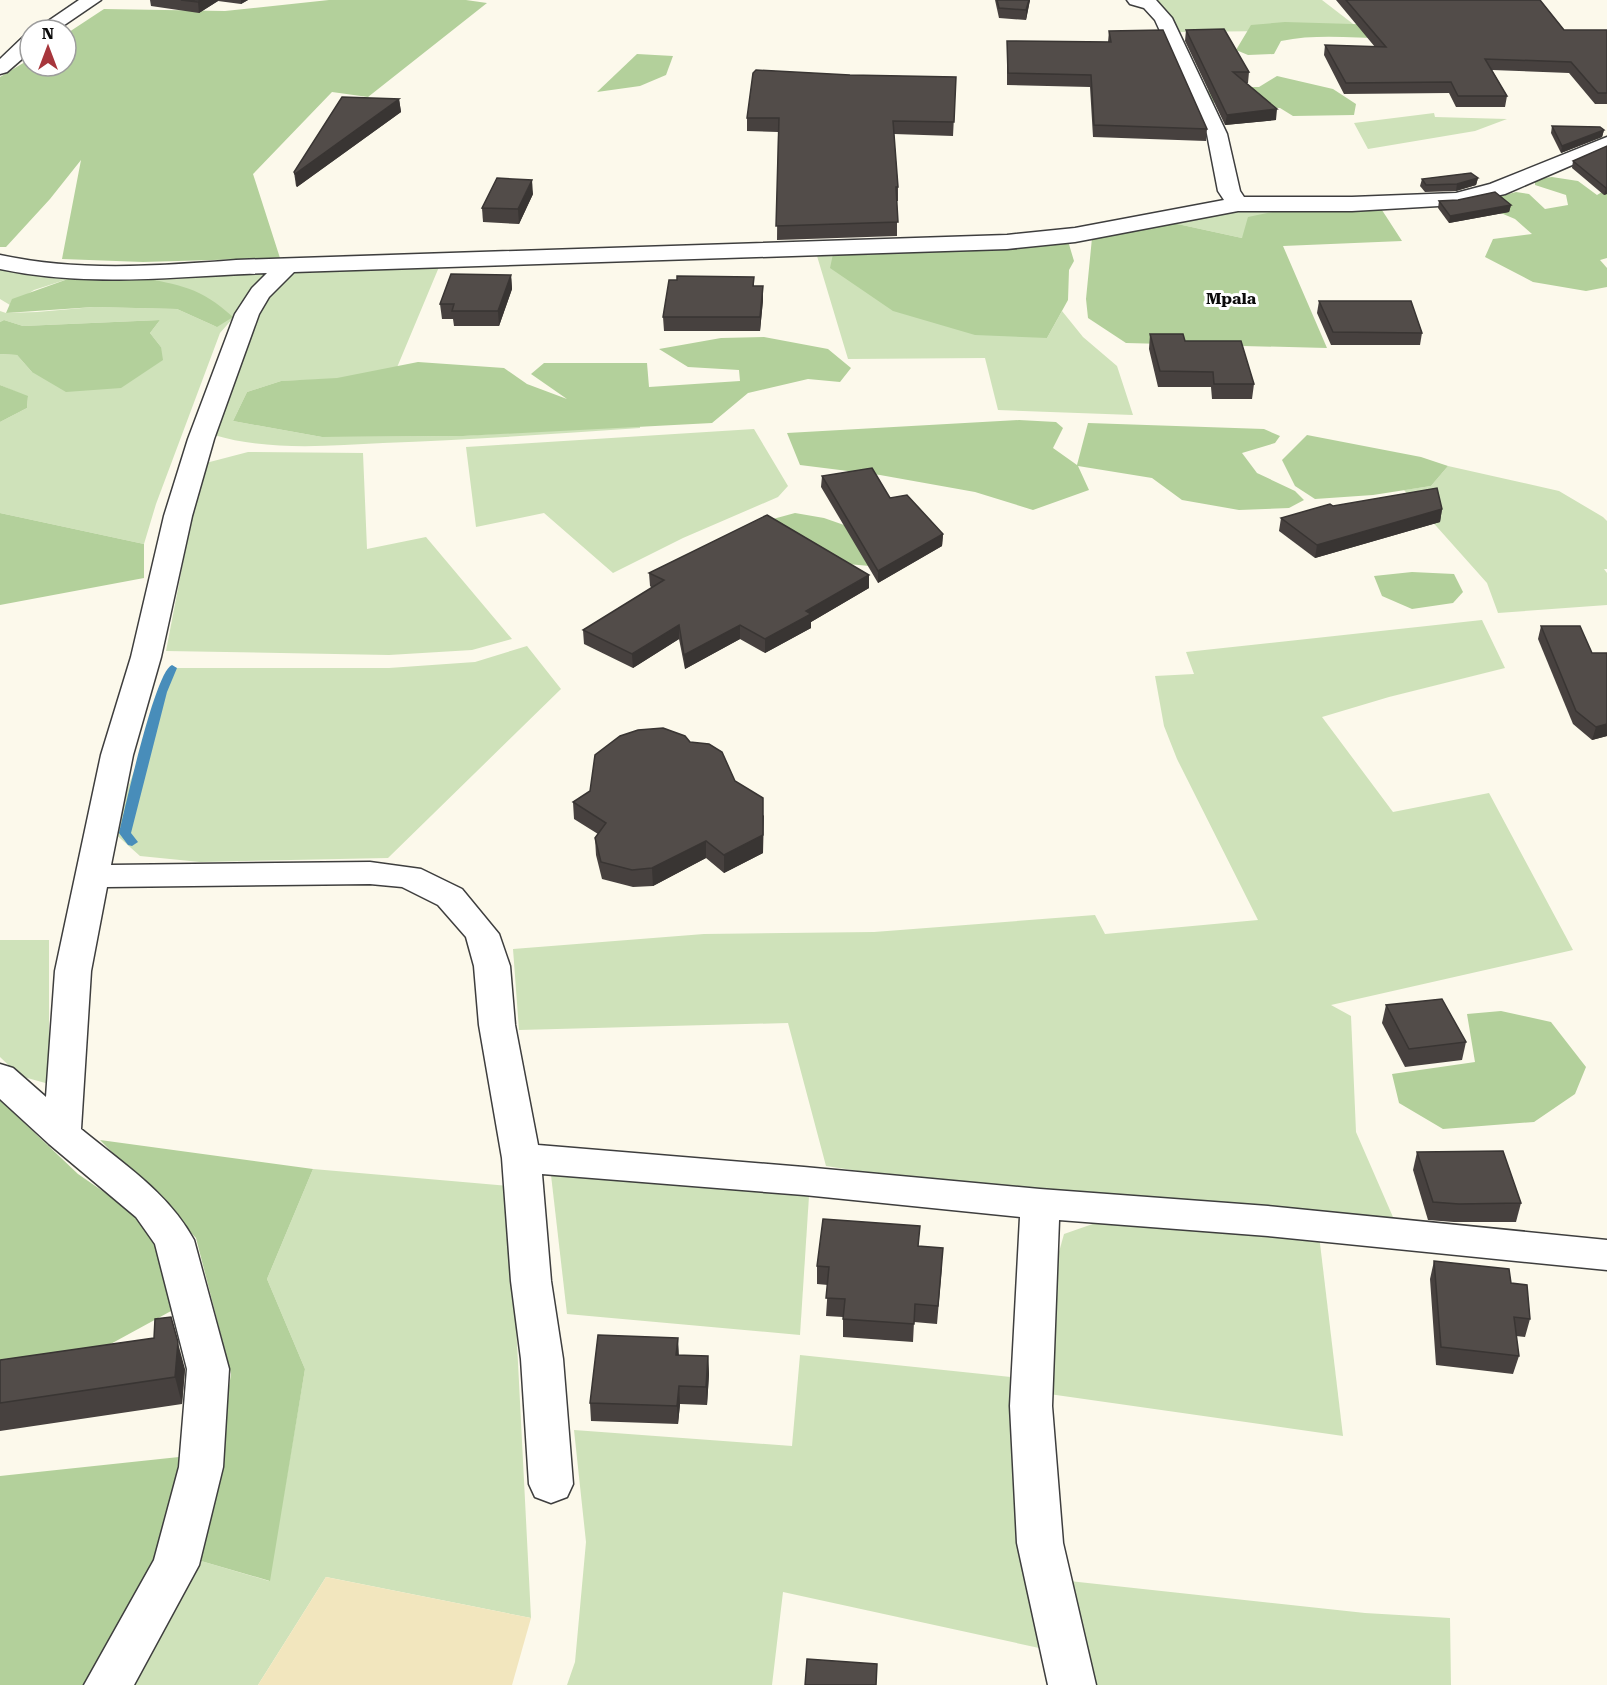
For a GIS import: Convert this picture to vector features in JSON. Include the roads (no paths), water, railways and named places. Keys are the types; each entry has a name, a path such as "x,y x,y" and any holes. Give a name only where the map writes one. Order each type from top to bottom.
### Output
{"street":[{"path":"64,18 92,0"},
{"path":"1136,0 1150,4 1163,18 1217,134 1229,191 1238,204"},
{"path":"5,59 18,50"},
{"path":"0,262 28,269 76,275 1007,242 1075,235 1238,204 1352,204 1456,199 1497,189 1607,143"},
{"path":"62,1134 73,971 117,755 146,657 178,516 201,439 247,314 260,293 287,266"},
{"path":"92,877 135,874 370,873 409,877 450,897 482,934 492,966 497,1025 521,1158 531,1281 542,1359 551,1484"},
{"path":"0,1077 62,1134 150,1207 174,1240 208,1369 201,1467 176,1565 108,1685"},
{"path":"521,1158 793,1180 1040,1204 1268,1221 1607,1255"},
{"path":"1040,1204 1031,1406 1040,1543 1072,1685"}],"waterway":[{"path":"132,842 125,833 161,692 172,668"}],"district":[{"name":"Mpala","path":"1231,298"}]}
